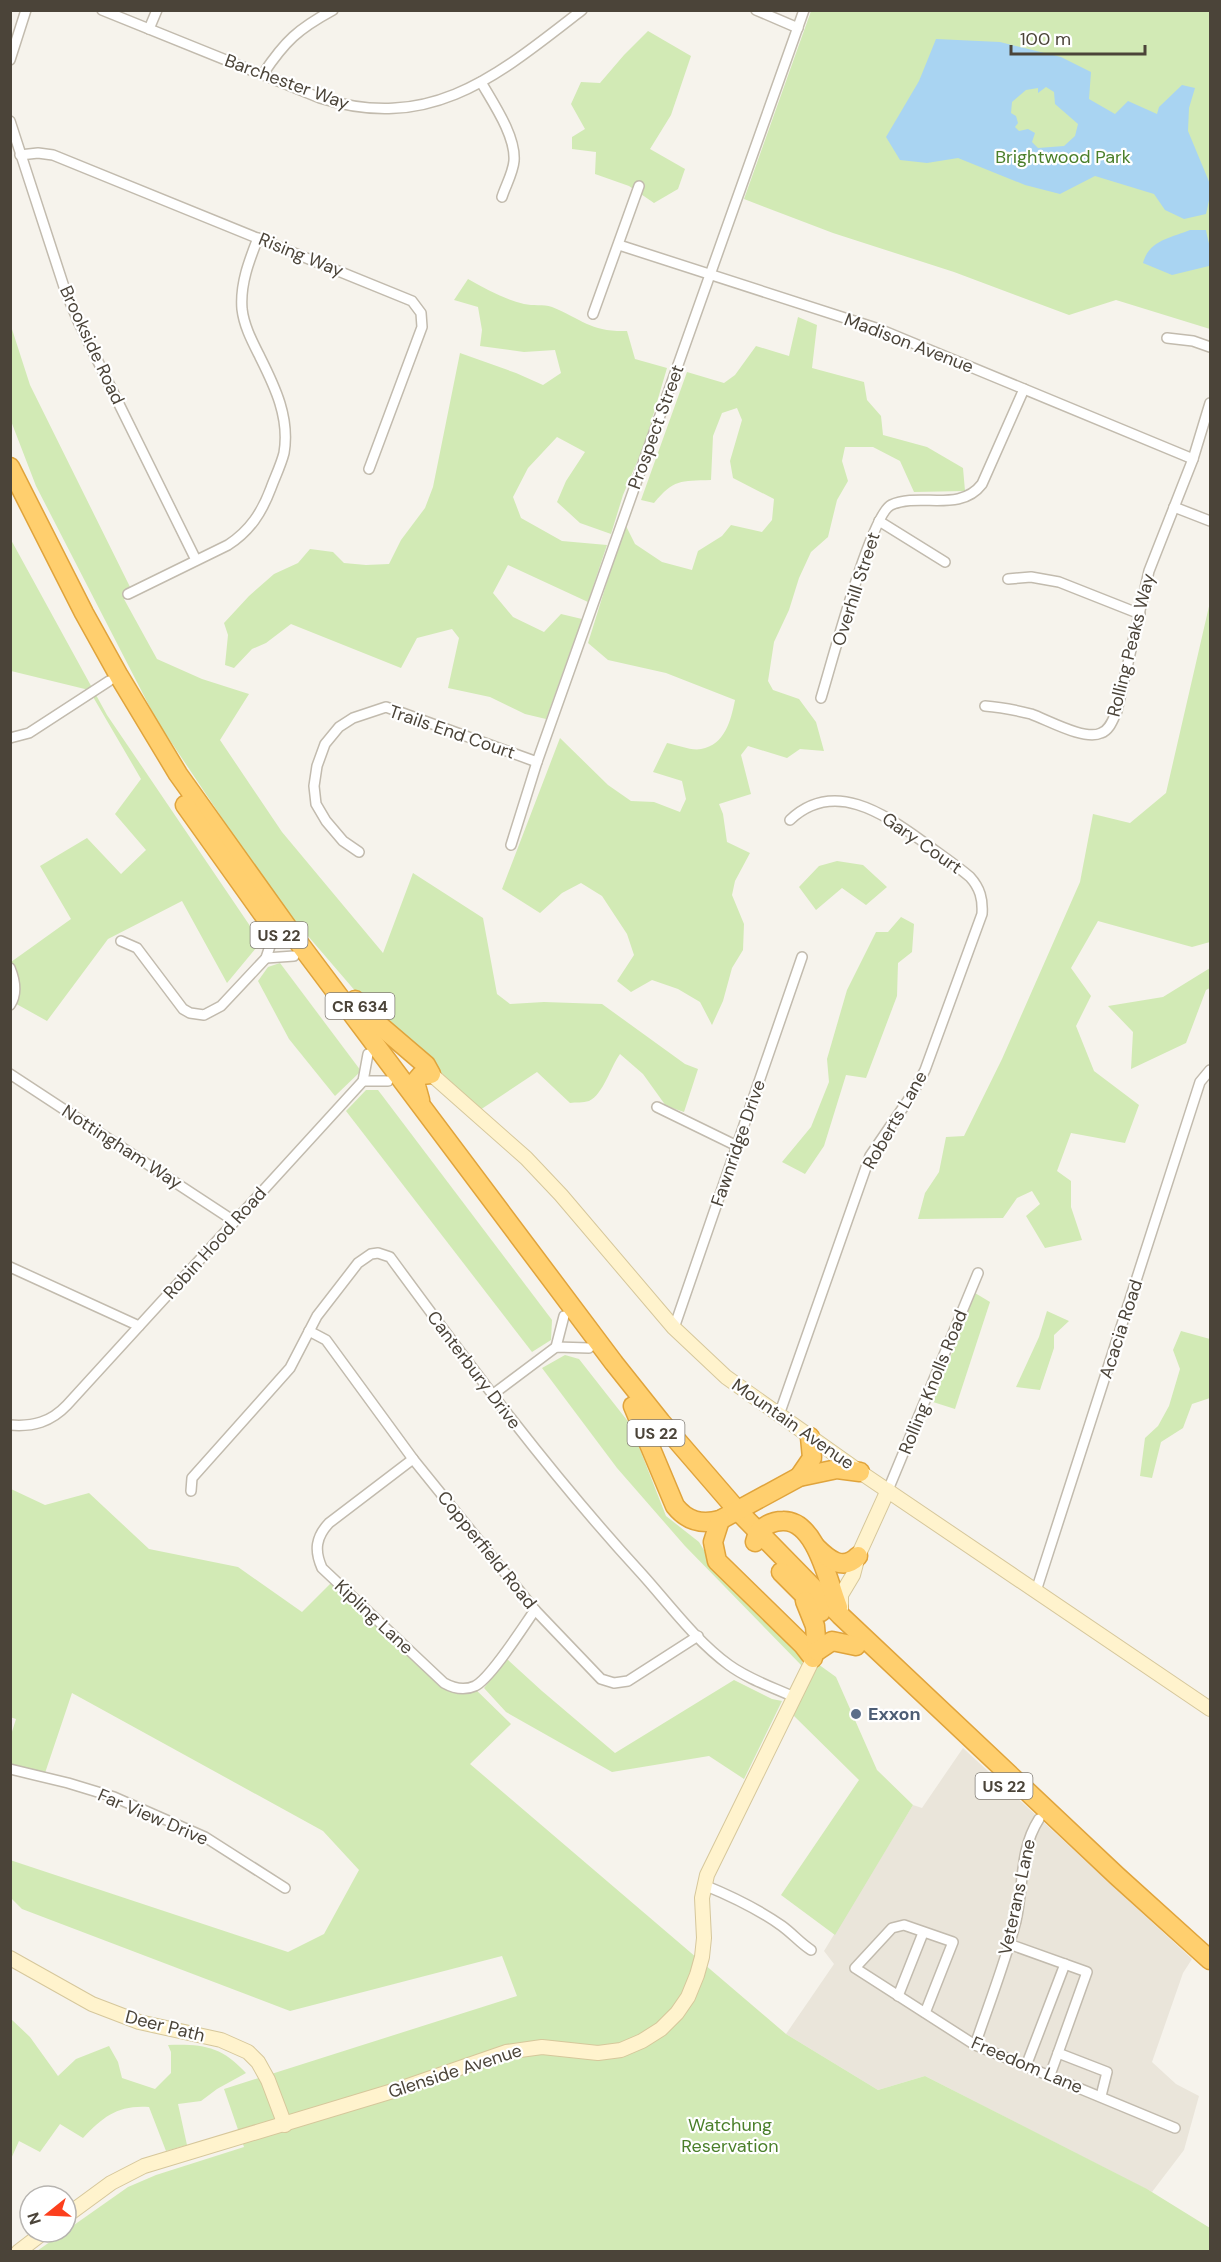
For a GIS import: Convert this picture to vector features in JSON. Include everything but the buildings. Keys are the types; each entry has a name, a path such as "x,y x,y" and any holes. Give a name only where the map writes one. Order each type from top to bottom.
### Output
{"highway":[{"name":"US 22","path":"10,467 58,564 130,695 178,774 284,933 294,956 633,1406 728,1515 840,1615 1117,1876 1210,1960"},
{"name":"US 22","path":"10,495 74,620 180,797 423,1108 614,1363 661,1422 728,1515"},
{"name":"CR 634","path":"284,933 371,1018 426,1065 431,1074"},
{"path":"423,1108 415,1090 415,1082 421,1075 431,1074"},
{"path":"633,1406 675,1506 693,1521 708,1523 728,1515 799,1477 837,1469 860,1472"},
{"path":"799,1477 812,1458 810,1437"},
{"path":"728,1515 713,1542 717,1561 815,1654"},
{"path":"758,1540 768,1524 787,1521 803,1527 815,1545 831,1561 850,1562 858,1556"},
{"name":"US 22","path":"758,1540 801,1593 856,1646 1144,1917 1210,1975"},
{"path":"815,1545 840,1615"},
{"path":"801,1593 815,1626 815,1654"},
{"path":"815,1654 832,1641 856,1646"}],"street":[{"path":"10,60 26,10"},
{"name":"Barchester Way","path":"102,10 329,101 377,109 416,107 453,96 481,82 525,54 579,12"},
{"path":"149,29 157,10"},
{"path":"263,74 286,41 333,10"},
{"path":"756,10 798,28"},
{"name":"Prospect Street","path":"511,845 537,762 804,10"},
{"path":"481,82 500,115 510,139 514,161 502,197"},
{"name":"Brookside Road","path":"10,121 65,290 78,321 196,560"},
{"name":"Rising Way","path":"20,154 53,155 412,301 421,313 422,327 369,469"},
{"path":"594,312 639,186"},
{"path":"128,594 235,541 254,523 267,501 283,455 285,431 282,407 247,329 243,311 243,281 258,238"},
{"name":"Madison Avenue","path":"619,245 879,329 1193,459"},
{"path":"1167,338 1193,341 1210,347"},
{"name":"Overhill Street","path":"821,698 869,540 879,521 890,505 965,498 976,493 1024,389"},
{"name":"Rolling Peaks Way","path":"985,706 1008,708 1085,735 1100,734 1108,730 1117,711 1149,571 1193,459 1210,403"},
{"path":"1174,507 1210,521"},
{"path":"879,521 945,562"},
{"path":"1008,579 1031,577 1059,582 1140,614"},
{"path":"10,738 29,733 109,681"},
{"name":"Trails End Court","path":"359,852 343,841 326,820 316,804 314,786 317,766 325,744 339,727 353,718 386,706 537,762"},
{"name":"Gary Court","path":"790,820 798,812 818,804 847,802 866,807 892,820 962,870 977,885 980,892"},
{"name":"Roberts Lane","path":"779,1415 870,1156 913,1093 925,1070 982,914 983,903 980,892"},
{"path":"121,941 138,948 176,1003 183,1009 196,1014 212,1012 221,1006 266,958 284,933"},
{"path":"266,958 294,956"},
{"name":"Fawnridge Drive","path":"674,1328 802,957"},
{"path":"10,968 16,986 10,1005"},
{"path":"368,1054 363,1081 388,1081"},
{"name":"Acacia Road","path":"1036,1591 1200,1082 1210,1070"},
{"name":"Nottingham Way","path":"10,1074 234,1221"},
{"name":"Mountain Avenue","path":"431,1074 526,1158 561,1195 674,1328 711,1365 860,1472 1210,1709"},
{"name":"Robin Hood Road","path":"10,1425 28,1426 47,1421 67,1405 363,1081"},
{"path":"657,1107 737,1146"},
{"name":"Canterbury Drive","path":"190,1491 192,1478 290,1368 327,1299 358,1263 371,1254 385,1255 390,1257 492,1395 593,1521 698,1636 737,1671 794,1697"},
{"path":"10,1267 139,1326"},
{"name":"Rolling Knolls Road","path":"888,1490 978,1274"},
{"path":"556,1347 564,1316"},
{"name":"Copperfield Road","path":"309,1331 326,1340 412,1459 536,1610 596,1674 607,1682 614,1683 635,1678 698,1636"},
{"path":"492,1395 556,1347 589,1348"},
{"name":"Kipling Lane","path":"412,1459 329,1523 322,1531 317,1551 322,1568 444,1683 456,1688 469,1688 486,1678 536,1610"},
{"path":"840,1615 842,1594 853,1575 858,1556 888,1490"},
{"name":"Glenside Avenue","path":"78,2207 111,2183 144,2166 413,2085 518,2049 548,2047 598,2053 621,2050 661,2029 677,2013 697,1976 704,1938 702,1898 704,1885 815,1654"},
{"name":"Far View Drive","path":"10,1769 114,1797 205,1837 285,1888"},
{"name":"Veterans Lane","path":"975,2045 1009,1944 1021,1894 1025,1851 1039,1819"},
{"path":"704,1885 734,1898 779,1924 811,1950"},
{"name":"Freedom Lane","path":"923,1933 904,1925 892,1928 855,1968 975,2045 1175,2128"},
{"path":"898,1996 923,1933 953,1942 925,2013"},
{"path":"1009,1944 1087,1972 1050,2075"},
{"name":"Deer Path","path":"10,1958 92,2004 139,2022 221,2040 248,2052 258,2062 268,2080 285,2125"},
{"path":"1026,2066 1065,1964"},
{"path":"1058,2053 1107,2072 1101,2096"}],"shaded area":[{"path":"963,1748 1192,1959 1183,1973 1152,2062 1176,2084 1199,2096 1184,2150 1152,2192 925,2076 878,2090 786,2034 834,1964 824,1951 913,1805 922,1808"}],"green space":[{"name":"Brightwood Park","path":"811,11 1210,11 1210,329 1116,300 1069,315 954,272 833,233 744,199"},
{"path":"648,31 691,56 671,115 650,149 685,169 678,189 654,203 629,186 595,174 596,152 572,149 572,137 585,129 571,104 581,82 600,83"},
{"path":"468,279 517,302 552,307 604,330 627,331 635,359 667,368 645,443 623,495 611,534 580,523 557,502 566,481 585,452 557,437 528,468 513,497 521,518 562,541 607,545 588,602 508,565 493,593 513,617 544,632 561,614 582,619 546,719 525,714 490,697 448,688 459,638 452,629 417,638 401,668 291,624 266,643 252,649 234,668 225,665 228,635 224,623 274,574 298,563 310,549 333,552 344,563 389,564 401,540 425,508 433,487 460,353 543,385 561,373 555,350 524,352 480,346 482,330 478,307 454,300"},
{"path":"798,317 817,325 812,368 864,382 867,400 881,416 883,435 927,447 963,468 965,491 914,492 900,461 873,447 845,447 842,461 848,481 837,500 828,537 811,552 799,578 789,610 774,642 768,681 773,690 799,699 816,722 824,751 800,749 787,758 748,746 741,755 751,794 719,804 723,814 727,842 750,853 735,881 732,895 744,924 743,950 732,968 723,1001 712,1025 700,1002 678,989 652,980 631,992 617,981 634,955 627,934 602,896 581,883 562,893 540,913 502,889 560,738 608,785 631,801 654,802 680,812 686,799 682,781 653,772 667,743 689,749 701,749 716,742 726,730 735,700 666,673 608,660 588,643 625,524 635,544 662,562 692,570 698,551 722,536 731,525 762,532 772,520 774,499 733,478 730,461 742,420 737,408 722,413 713,436 711,480 673,485 654,503 641,500 687,372 724,383 735,375 756,346 789,356"},
{"path":"10,323 30,385 133,593 124,599 157,659 202,679 249,694 220,740 282,832 383,953 413,873 483,918 497,994 510,1004 544,1002 602,1004 685,1064 698,1069 684,1112 666,1106 643,1074 620,1054 603,1087 589,1101 570,1103 537,1072 480,1110 375,1014 277,900 157,721 36,486 11,421"},
{"path":"10,538 107,715 261,942 227,983 182,901 108,939 47,1021 11,1001 15,983 11,962 71,919 40,866 87,838 121,874 146,850 115,814 141,779 89,690 11,671"},
{"path":"1210,602 1210,942 1192,947 1098,921 1071,968 1091,996 1076,1026 1094,1071 1139,1105 1125,1143 1071,1133 1057,1171 1071,1181 1071,1207 1082,1240 1045,1248 1026,1216 1040,1204 1032,1191 1017,1198 1003,1218 918,1219 925,1193 939,1172 946,1137 964,1136 1002,1059 1080,882 1093,814 1130,823 1166,793"},
{"path":"837,861 863,865 887,887 866,905 842,888 816,910 799,887 819,866"},
{"path":"901,917 914,924 912,952 898,963 897,996 866,1078 846,1075 824,1146 805,1174 782,1162 811,1127 829,1082 827,1059 847,990 876,932 888,932"},
{"path":"280,963 361,1071 335,1096 289,1039 258,981 268,967"},
{"path":"1210,968 1210,988 1206,990 1186,1043 1131,1069 1133,1032 1108,1006 1163,997"},
{"path":"366,1090 378,1090 552,1320 551,1340 532,1352 346,1111"},
{"path":"975,1293 990,1302 955,1409 933,1402"},
{"path":"1047,1311 1069,1321 1054,1335 1054,1348 1040,1390 1016,1387 1039,1337"},
{"path":"1181,1331 1210,1339 1210,1398 1192,1404 1183,1428 1161,1442 1152,1478 1140,1476 1145,1438 1158,1426 1169,1406 1180,1369 1173,1350"},
{"path":"565,1355 579,1359 630,1424 666,1516 699,1542 713,1565 802,1656 802,1666 685,1546 617,1468 542,1368"},
{"name":"Watchung Reservation","path":"11,1489 45,1505 89,1493 149,1549 238,1567 302,1612 338,1576 445,1682 470,1684 511,1724 470,1764 786,2034 878,2090 925,2076 1147,2189 1210,2228 1210,2251 37,2251 47,2244 78,2244 78,2222 128,2187 156,2175 244,2147 224,2089 517,1996 502,1956 290,2011 22,1909 11,1898 10,1860 288,1952 324,1934 359,1870 323,1831 72,1693 44,1776 11,1770 11,1735 16,1719 10,1717"},
{"path":"507,1659 615,1753 734,1680 772,1699 782,1701 744,1779 709,1756 612,1772 506,1712 484,1688"},
{"path":"818,1664 836,1677 877,1770 913,1805 835,1935 781,1895 859,1780 793,1715"},
{"path":"11,2019 30,2037 58,2076 76,2059 109,2046 118,2062 122,2078 155,2089 171,2073 171,2052 168,2045 211,2048 228,2057 246,2073 201,2101 178,2104 187,2145 166,2151 149,2107 138,2107 112,2114 83,2138 60,2124 40,2152 19,2141 11,2159"}],"water":[{"path":"936,39 1000,42 1061,57 1091,72 1089,99 1115,114 1128,101 1157,114 1159,107 1182,85 1195,88 1189,108 1188,131 1210,184 1206,214 1184,219 1165,210 1154,194 1095,176 1060,194 1025,185 958,158 927,163 900,160 886,137 919,81","holes":["1046,87 1054,92 1055,104 1078,124 1075,136 1064,146 1038,148 1032,142 1035,133 1028,129 1019,131 1015,127 1018,123 1016,116 1011,113 1012,102 1026,90 1038,88 1038,93"]},
{"path":"1190,230 1206,230 1211,253 1209,266 1172,275 1143,263 1150,249 1155,245"}],"place":[{"name":"Exxon","path":"856,1714"}]}
